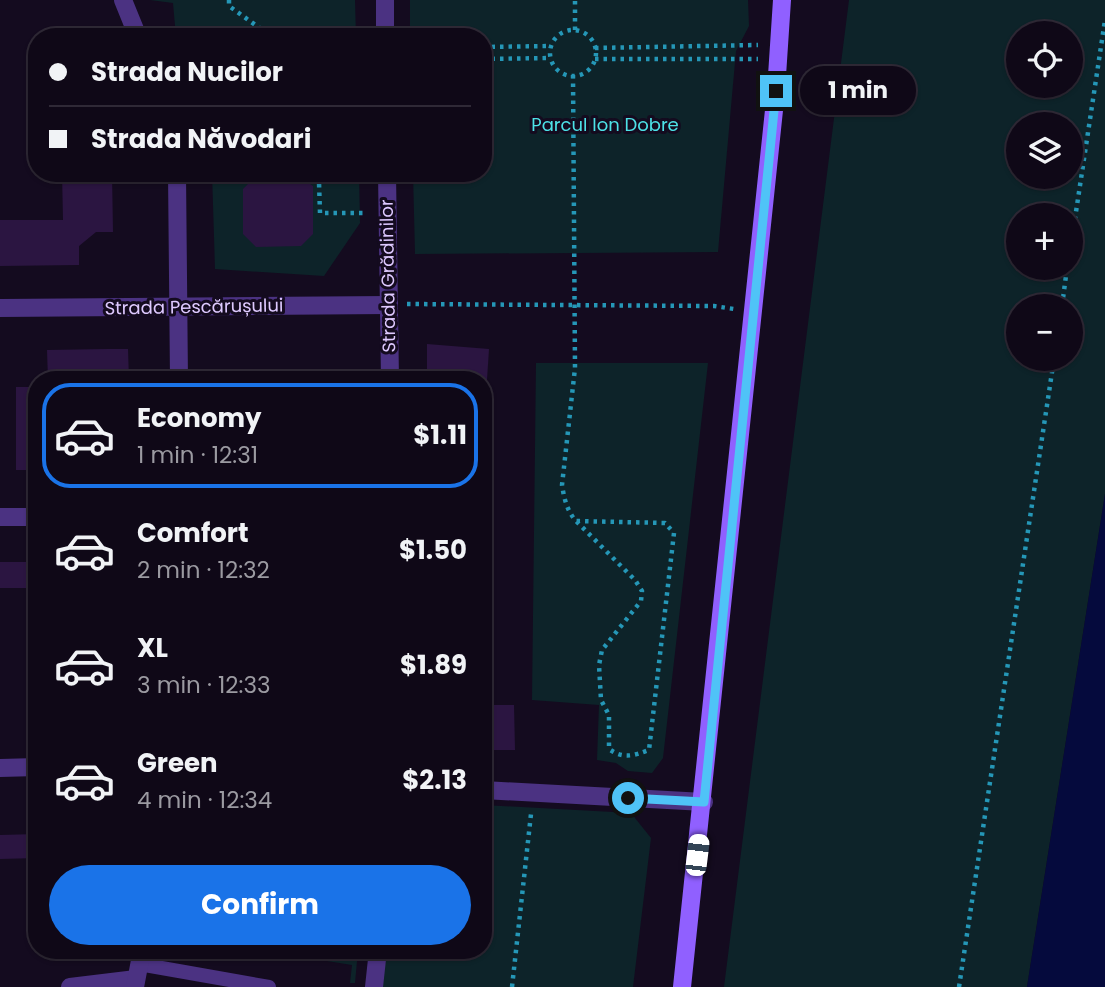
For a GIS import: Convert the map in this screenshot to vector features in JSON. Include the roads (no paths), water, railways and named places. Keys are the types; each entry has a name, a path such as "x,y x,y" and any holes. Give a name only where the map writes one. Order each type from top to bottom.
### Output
{"main road":[{"path":"682,987 704,802 780,51 782,0"}],"street":[{"path":"123,0 134,28"},
{"path":"385,0 385,28"},
{"path":"177,182 179,371"},
{"name":"Strada Grădinilor","path":"387,182 390,371"},
{"name":"Strada Pescărușului","path":"0,308 389,305"},
{"path":"0,517 28,517"},
{"path":"0,768 28,767"},
{"path":"492,791 704,802"},
{"path":"374,987 377,959"},
{"path":"70,987 138,970"}],"lane":[{"path":"138,970 269,987"}],"park label":[{"name":"Parcul Ion Dobre","path":"605,125"}]}
